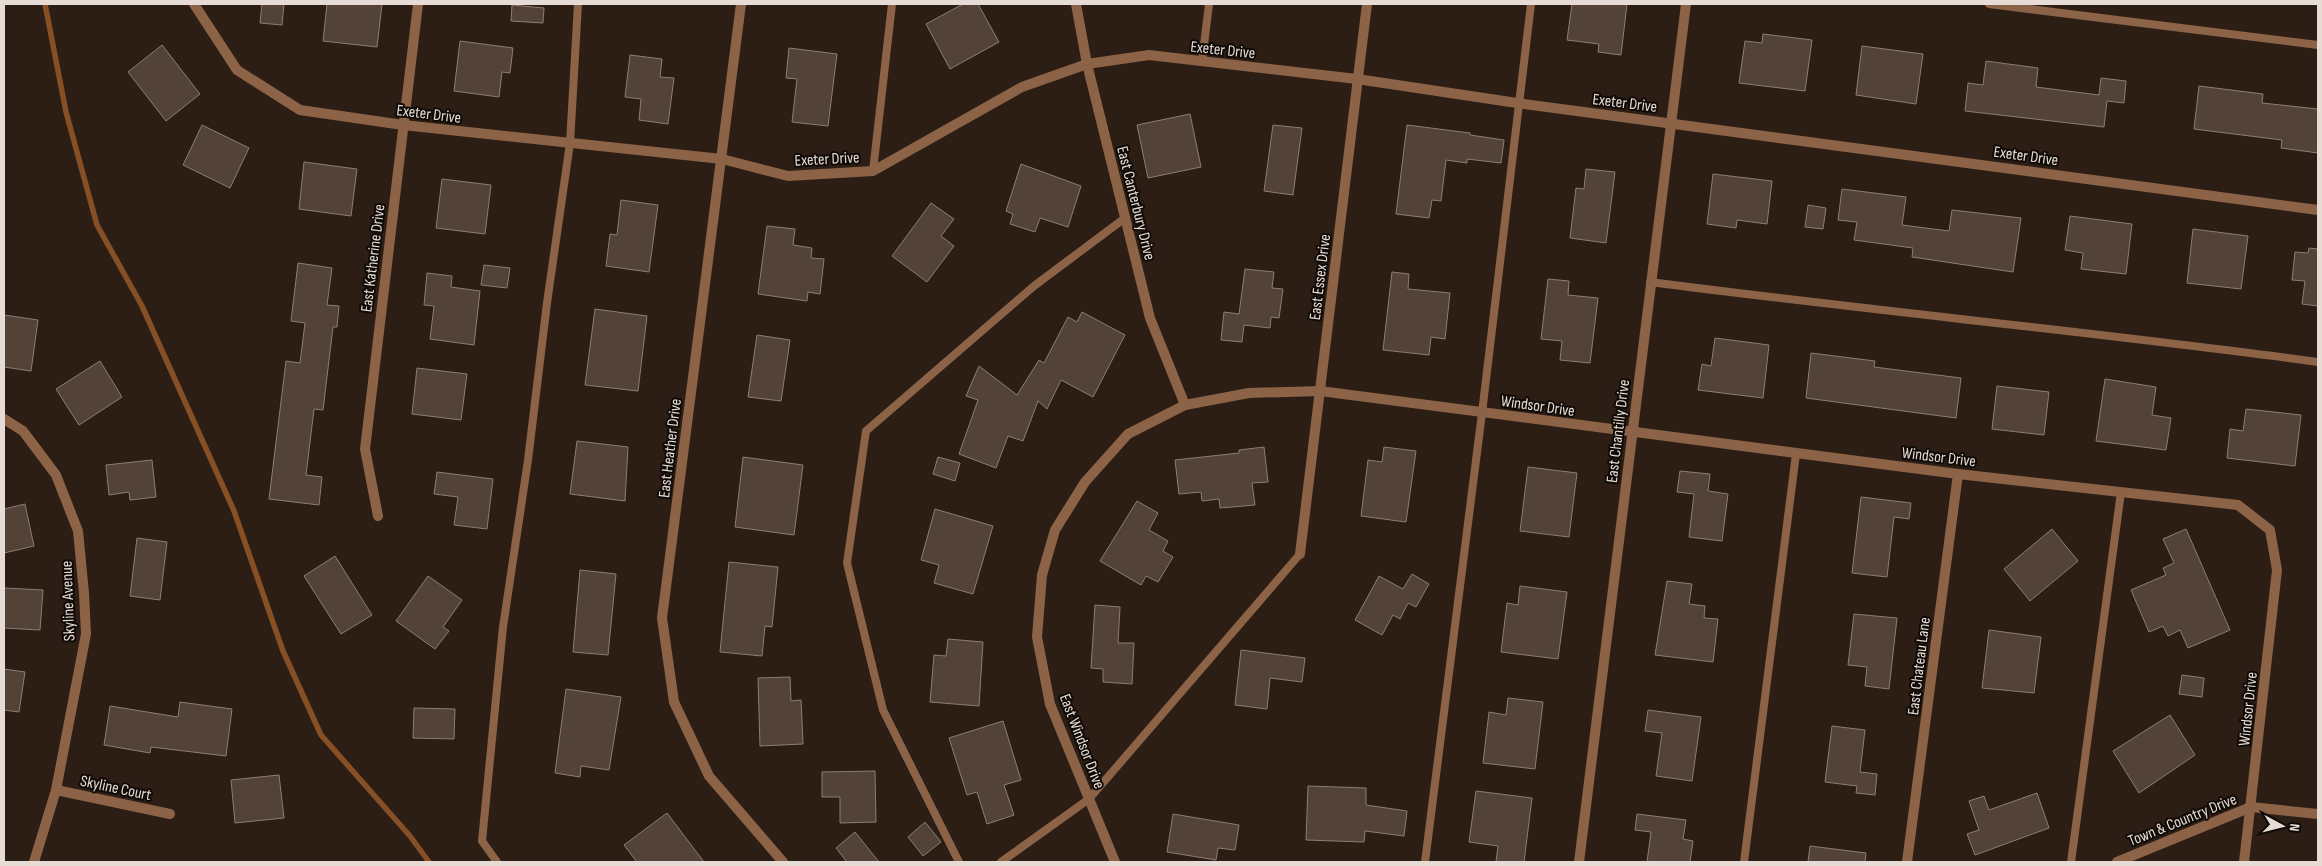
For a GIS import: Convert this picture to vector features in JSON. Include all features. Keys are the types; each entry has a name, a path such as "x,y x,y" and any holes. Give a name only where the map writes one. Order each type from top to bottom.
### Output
{"street":[{"name":"Exeter Drive","path":"194,4 237,70 300,110 403,125 722,160 788,176 873,171 1022,87 1087,64 1149,55 1357,79 1517,103 2318,210"},
{"name":"East Katherine Drive","path":"378,516 365,449 418,4"},
{"name":"East Heather Drive","path":"741,4 662,618 674,702 709,776 783,862"},
{"name":"East Canterbury Drive","path":"1076,4 1087,64 1150,318 1185,405"},
{"name":"East Essex Drive","path":"1300,554 1367,4"},
{"name":"East Chantilly Drive","path":"1579,862 1686,4"},
{"name":"East Windsor Drive","path":"1115,862 1050,704 1037,637 1042,575 1055,530 1085,482 1128,434 1185,405 1249,393 1320,391"},
{"name":"Windsor Drive","path":"1320,391 1796,454 2238,505 2270,530 2277,570 2244,862"},
{"name":"Skyline Avenue","path":"4,419 24,431 56,475 78,531 86,634 56,790 34,862"},
{"name":"East Chateau Lane","path":"1907,862 1958,474"},
{"name":"Skyline Court","path":"56,790 170,814"},
{"name":"Town & Country Drive","path":"2117,862 2251,807 2318,814"}],"lane":[{"path":"497,862 482,841 502,627 528,460 547,303 570,143 578,4"},
{"path":"873,171 892,4"},
{"path":"1202,62 1209,4"},
{"path":"1425,862 1482,413 1530,4"},
{"path":"1989,4 2318,45"},
{"path":"959,862 883,710 847,562 866,431 1034,286 1125,218"},
{"path":"1650,282 1857,309 2140,338 2318,362"},
{"path":"1744,862 1796,454"},
{"path":"2071,862 2122,492"},
{"path":"1001,862 1089,799 1300,554"}],"building":[{"path":"262,4 284,4 282,25 260,23"},
{"path":"327,4 382,4 377,47 323,41"},
{"path":"963,4 978,4 999,42 950,69 926,24"},
{"path":"1572,4 1627,4 1621,55 1598,52 1599,44 1567,40"},
{"path":"512,5 544,8 543,23 511,21"},
{"path":"1763,34 1812,40 1805,91 1739,83 1745,41 1762,43"},
{"path":"460,41 513,48 510,73 502,72 499,97 454,91"},
{"path":"162,45 200,94 166,121 128,72"},
{"path":"1862,46 1923,54 1916,104 1856,95"},
{"path":"789,48 837,54 828,126 792,122 797,79 786,78"},
{"path":"630,55 662,59 660,77 674,78 668,124 639,120 641,99 625,97"},
{"path":"1986,61 2038,68 2036,87 2099,95 2101,78 2126,81 2124,103 2107,101 2104,127 1965,111 1968,83 1983,85"},
{"path":"2199,86 2263,94 2262,103 2318,109 2318,153 2281,148 2282,140 2194,129"},
{"path":"1190,114 1201,167 1148,178 1137,125"},
{"path":"202,125 249,148 230,188 183,165"},
{"path":"1273,125 1302,128 1293,195 1264,191"},
{"path":"1407,125 1470,133 1470,135 1504,140 1501,163 1467,159 1467,163 1446,160 1441,201 1432,200 1429,218 1396,214"},
{"path":"304,162 357,169 351,216 299,209"},
{"path":"1021,164 1081,186 1068,227 1040,218 1035,232 1010,224 1013,214 1006,211"},
{"path":"1586,169 1615,172 1606,243 1570,238 1576,188 1584,189"},
{"path":"1713,174 1772,181 1767,224 1737,220 1736,228 1707,224"},
{"path":"442,179 491,185 485,234 436,228"},
{"path":"1842,189 1906,197 1902,225 1949,231 1952,210 2021,218 2013,272 1912,257 1913,248 1854,240 1857,222 1838,220"},
{"path":"621,200 658,205 649,272 606,266 610,234 617,235"},
{"path":"931,203 954,219 941,236 954,246 927,282 892,256"},
{"path":"1808,205 1826,208 1823,229 1805,227"},
{"path":"2070,216 2132,224 2126,274 2081,269 2083,253 2065,250"},
{"path":"767,226 795,229 793,245 812,248 811,258 824,259 820,294 808,292 807,301 758,294"},
{"path":"2193,229 2248,236 2241,289 2187,283"},
{"path":"2309,248 2318,249 2318,306 2302,304 2305,281 2292,280 2295,252 2308,253"},
{"path":"298,263 332,268 327,305 339,306 337,327 333,327 323,410 314,409 306,475 322,477 319,505 269,499 286,361 300,363 305,323 291,321"},
{"path":"484,265 510,268 507,288 481,285"},
{"path":"1245,269 1274,272 1272,288 1283,289 1279,318 1271,317 1270,328 1244,325 1242,342 1221,340 1224,312 1239,314"},
{"path":"1392,272 1409,274 1408,289 1450,293 1445,339 1431,337 1429,355 1383,350"},
{"path":"427,273 452,276 451,287 480,291 474,345 430,339 434,306 424,305"},
{"path":"1548,279 1569,281 1568,295 1598,298 1590,363 1560,360 1562,341 1541,339"},
{"path":"595,309 647,316 638,391 585,385"},
{"path":"1082,312 1125,335 1093,397 1061,380 1047,409 1038,401 1023,441 1008,436 996,468 959,454 978,400 966,396 979,366 1017,395 1039,360 1044,363 1068,317 1077,322"},
{"path":"4,315 38,320 31,371 4,367"},
{"path":"757,335 790,340 781,401 748,397"},
{"path":"1715,338 1769,345 1763,398 1698,390 1702,364 1711,366"},
{"path":"1811,353 1875,361 1874,367 1961,378 1956,418 1806,398"},
{"path":"100,361 122,397 79,425 56,389"},
{"path":"417,368 467,374 461,420 412,414"},
{"path":"2105,379 2156,387 2152,415 2171,418 2166,450 2096,441"},
{"path":"1997,386 2049,392 2044,435 1992,429"},
{"path":"2246,409 2301,415 2295,466 2227,458 2230,429 2243,431"},
{"path":"577,441 628,447 625,501 570,494"},
{"path":"1264,447 1268,482 1252,483 1255,505 1220,508 1219,499 1202,501 1201,492 1179,494 1175,460 1239,453 1239,450"},
{"path":"1384,447 1416,451 1406,522 1361,516 1368,460 1382,462"},
{"path":"743,457 803,465 794,535 735,527"},
{"path":"938,457 960,463 955,481 933,474"},
{"path":"152,460 156,497 130,500 129,492 109,495 106,465"},
{"path":"1528,467 1577,473 1569,537 1520,531"},
{"path":"1680,471 1710,474 1708,491 1728,494 1722,541 1689,537 1694,494 1677,492"},
{"path":"437,472 493,479 487,529 454,525 458,497 434,494"},
{"path":"1861,497 1911,503 1909,519 1894,517 1887,577 1852,573"},
{"path":"1137,501 1158,513 1149,530 1168,541 1163,551 1173,557 1158,582 1146,576 1141,585 1100,561"},
{"path":"25,504 34,546 4,553 4,509"},
{"path":"935,509 993,526 973,594 934,583 939,565 921,560"},
{"path":"2052,529 2078,561 2030,601 2004,569"},
{"path":"2186,529 2230,630 2188,648 2180,630 2168,636 2163,626 2149,632 2131,590 2166,575 2163,568 2174,563 2163,539"},
{"path":"137,538 167,542 160,600 130,596"},
{"path":"335,556 372,615 341,634 304,576"},
{"path":"729,562 778,567 772,627 765,626 762,656 720,652"},
{"path":"580,570 616,574 608,655 573,652"},
{"path":"1412,574 1429,584 1416,607 1408,603 1400,619 1393,615 1382,635 1355,620 1379,576 1403,589"},
{"path":"428,576 462,600 443,627 449,631 435,649 396,621"},
{"path":"1667,581 1692,584 1689,604 1705,606 1704,618 1718,619 1713,662 1655,655"},
{"path":"1520,586 1567,592 1558,659 1501,652 1507,603 1518,605"},
{"path":"4,588 43,590 40,630 4,628"},
{"path":"1095,605 1120,607 1118,643 1134,643 1132,684 1103,682 1103,669 1091,668"},
{"path":"1854,614 1897,618 1889,689 1865,686 1867,667 1848,665"},
{"path":"1989,630 2041,637 2034,693 1982,688"},
{"path":"948,639 983,642 979,706 930,702 934,655 946,656"},
{"path":"1241,650 1305,658 1302,682 1270,678 1267,709 1235,705"},
{"path":"4,669 25,672 19,712 4,710"},
{"path":"2182,675 2204,678 2202,697 2179,694"},
{"path":"790,677 791,701 801,700 803,744 760,746 758,678"},
{"path":"566,689 621,697 609,770 581,766 580,777 555,773"},
{"path":"1508,698 1543,702 1535,769 1483,763 1489,712 1506,715"},
{"path":"180,702 232,709 226,756 151,747 150,753 104,745 110,706 178,717"},
{"path":"414,708 455,709 454,739 413,738"},
{"path":"1648,710 1701,717 1692,781 1656,776 1662,733 1645,731"},
{"path":"2170,715 2195,755 2139,793 2113,751"},
{"path":"1003,721 1021,780 1004,785 1014,815 987,824 977,792 967,795 949,738"},
{"path":"1832,726 1865,730 1860,772 1877,774 1875,795 1856,793 1857,786 1825,782"},
{"path":"875,771 876,822 840,823 840,797 822,797 822,772"},
{"path":"279,775 284,818 235,823 231,780"},
{"path":"1308,786 1366,788 1366,805 1407,811 1404,836 1365,831 1364,842 1306,840"},
{"path":"1476,791 1532,798 1524,862 1496,862 1498,846 1469,842"},
{"path":"2037,793 2049,828 1975,855 1967,834 1979,830 1969,801 1984,796 1989,810"},
{"path":"667,813 704,862 637,862 624,845"},
{"path":"1173,814 1239,825 1235,850 1218,848 1216,860 1167,852"},
{"path":"1637,814 1686,820 1683,839 1693,841 1690,862 1647,862 1651,832 1635,830"},
{"path":"925,822 941,842 923,856 908,837"},
{"path":"855,832 879,862 847,862 836,848"},
{"path":"1810,846 1866,853 1865,862 1808,862"}],"waterway":[{"path":"45,4 66,112 97,225 142,306 234,511 283,651 321,735 410,836 429,862"}]}
